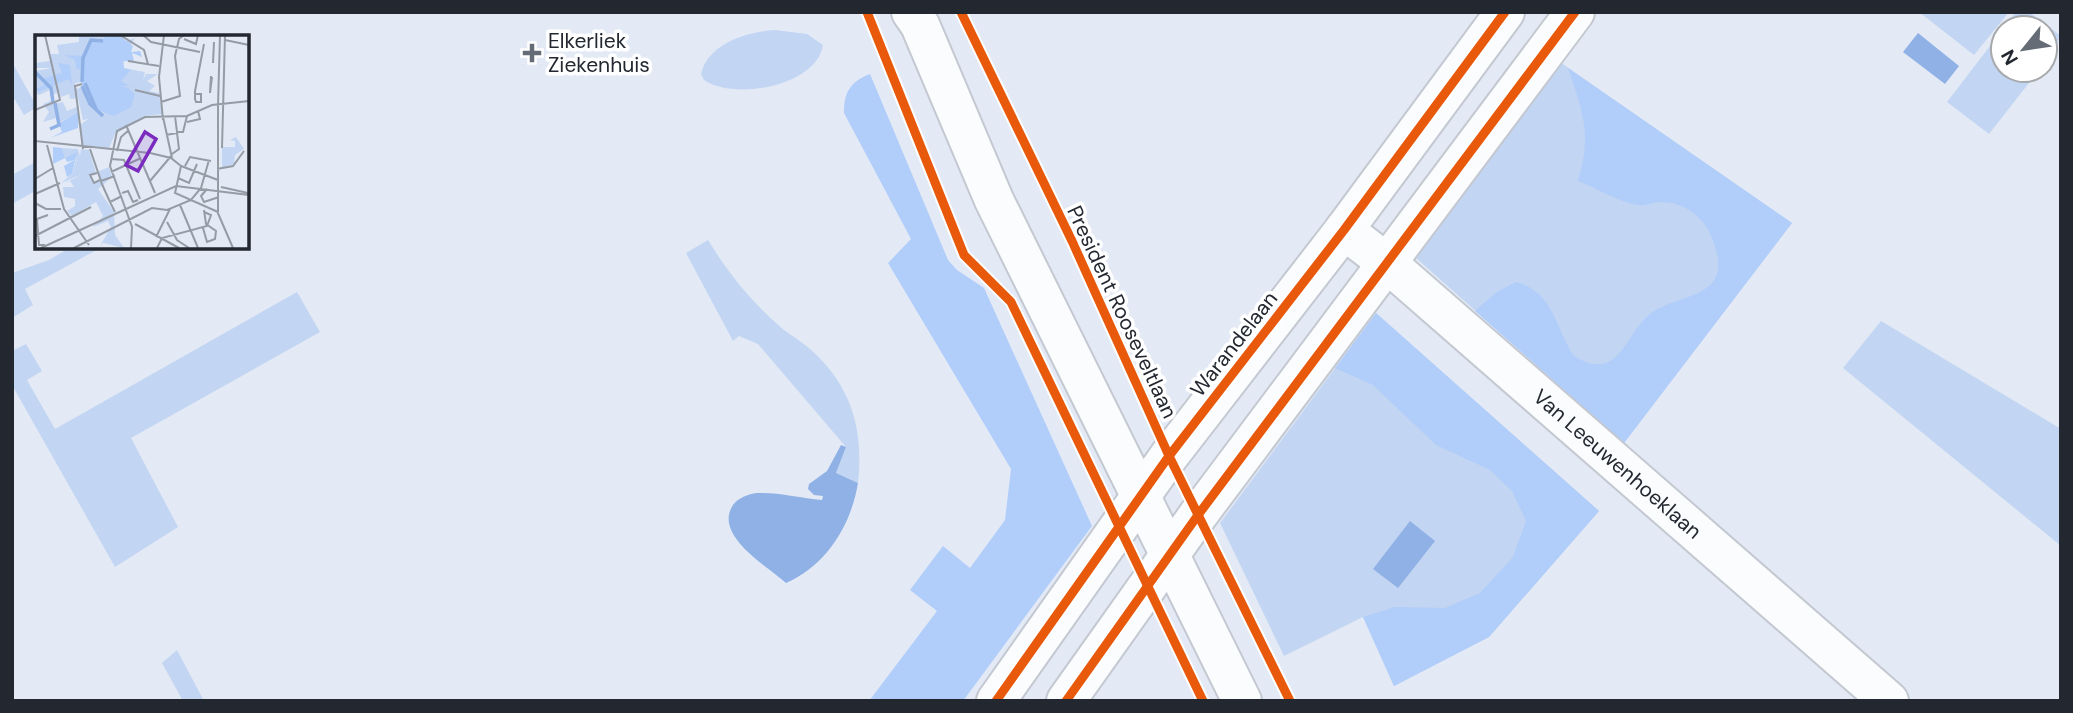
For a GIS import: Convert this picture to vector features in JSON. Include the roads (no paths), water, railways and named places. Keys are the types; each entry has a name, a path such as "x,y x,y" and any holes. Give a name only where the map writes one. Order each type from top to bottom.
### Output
{"street":[{"name":"Warandelaan","path":"996,701 1142,494 1344,230 1505,12"},
{"path":"1066,701 1170,554 1575,12"},
{"path":"917,16 994,200 1142,494 1242,701"},
{"name":"Van Leeuwenhoeklaan","path":"1344,230 1387,264 1889,701"}],"place":[{"name":"Elkerliek Ziekenhuis","path":"532,53"}]}
